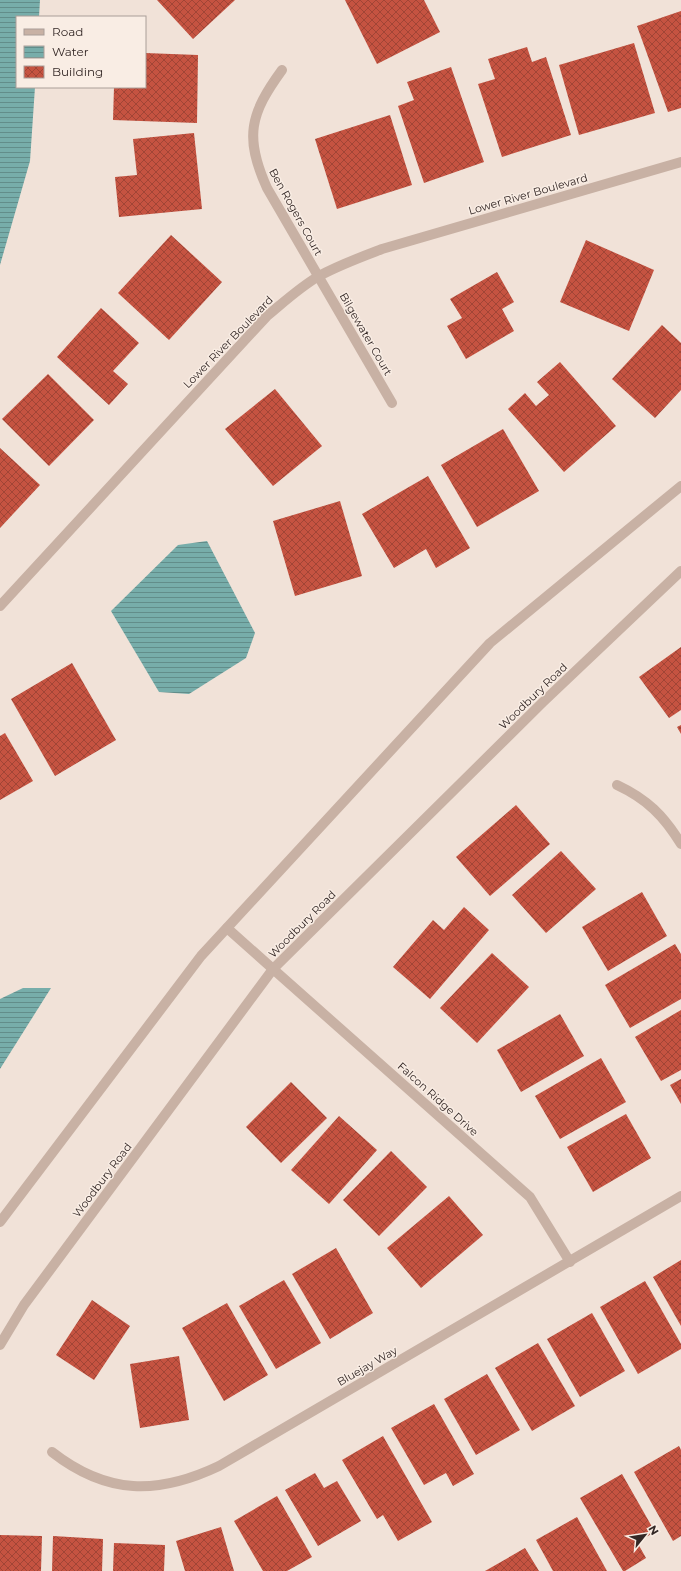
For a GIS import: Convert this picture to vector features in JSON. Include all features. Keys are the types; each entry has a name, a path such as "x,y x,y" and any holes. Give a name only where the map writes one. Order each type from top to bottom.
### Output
{"street":[{"name":"Ben Rogers Court","path":"282,70 261,102 255,118 253,136 254,153 259,170 267,188 318,276"},
{"name":"Lower River Boulevard","path":"0,606 267,316 318,276 382,249 681,162"},
{"name":"Bilgewater Court","path":"318,276 392,403"},
{"path":"0,1222 201,956 490,643 681,486"},
{"name":"Woodbury Road","path":"0,1344 24,1305 273,970 543,702 681,571"},
{"path":"617,785 646,801 671,829 681,844"},
{"name":"Falcon Ridge Drive","path":"227,928 530,1197 570,1262"},
{"name":"Bluejay Way","path":"52,1452 69,1466 86,1475 105,1482 146,1487 172,1484 197,1476 219,1466 681,1196"}],"water":[{"path":"0,0 40,0 39,16 16,16 16,88 35,88 30,161 0,265"},
{"path":"207,541 255,633 246,658 189,694 159,692 111,611 178,545"},
{"path":"23,988 51,988 0,1069 0,999"}],"building":[{"path":"157,0 235,0 193,39"},
{"path":"345,0 424,0 440,32 377,64"},
{"path":"681,11 681,108 668,112 637,26"},
{"path":"634,43 655,113 579,135 559,65"},
{"path":"527,47 532,62 546,57 571,135 502,157 478,84 495,79 488,59"},
{"path":"146,53 198,55 197,123 113,120 114,88 146,88"},
{"path":"451,67 484,162 424,183 398,106 414,100 407,82"},
{"path":"390,115 412,185 337,209 315,139"},
{"path":"194,133 202,209 119,217 115,177 137,175 133,139"},
{"path":"171,235 222,282 169,340 118,293"},
{"path":"586,240 654,270 629,331 560,302"},
{"path":"497,272 514,302 502,309 514,331 466,359 447,326 462,318 450,299"},
{"path":"101,308 139,343 113,371 128,384 109,405 57,357"},
{"path":"662,325 681,343 681,390 655,418 612,379"},
{"path":"560,362 616,426 564,472 508,409 525,393 536,406 549,395 537,382"},
{"path":"48,374 94,420 49,466 2,419"},
{"path":"275,389 322,446 273,486 225,429"},
{"path":"503,429 539,491 477,527 441,465"},
{"path":"0,448 40,485 0,528"},
{"path":"428,476 470,548 436,568 426,549 394,568 362,514"},
{"path":"340,501 362,576 295,596 273,521"},
{"path":"681,647 681,710 669,718 639,677"},
{"path":"72,663 116,740 55,776 11,699"},
{"path":"681,725 681,734 677,727"},
{"path":"5,733 33,781 0,800 0,736"},
{"path":"516,805 550,844 490,896 456,857"},
{"path":"561,851 596,889 546,933 512,895"},
{"path":"642,892 667,936 608,971 582,927"},
{"path":"464,907 489,930 430,999 393,967 433,920 444,930"},
{"path":"675,944 681,954 681,999 630,1028 605,985"},
{"path":"492,953 529,987 477,1043 440,1008"},
{"path":"681,1010 681,1070 661,1081 635,1037"},
{"path":"560,1014 584,1056 521,1092 497,1050"},
{"path":"601,1058 626,1102 560,1139 535,1096"},
{"path":"681,1079 681,1104 670,1085"},
{"path":"291,1082 327,1118 281,1163 246,1127"},
{"path":"626,1114 651,1158 593,1192 567,1147"},
{"path":"339,1116 377,1150 329,1204 291,1170"},
{"path":"391,1151 427,1187 379,1236 343,1200"},
{"path":"449,1196 483,1235 421,1288 387,1248"},
{"path":"336,1248 373,1313 330,1339 292,1274"},
{"path":"681,1260 681,1326 653,1277"},
{"path":"284,1280 321,1343 276,1369 239,1306"},
{"path":"645,1281 681,1344 681,1349 638,1374 600,1307"},
{"path":"92,1300 130,1326 94,1380 56,1355"},
{"path":"227,1303 268,1375 224,1401 182,1328"},
{"path":"592,1313 625,1371 580,1397 547,1339"},
{"path":"538,1343 575,1406 532,1431 495,1368"},
{"path":"179,1356 189,1420 140,1428 130,1364"},
{"path":"487,1374 520,1430 476,1455 444,1399"},
{"path":"434,1404 474,1474 453,1486 446,1473 424,1485 391,1428"},
{"path":"383,1436 432,1522 398,1541 383,1515 377,1519 342,1460"},
{"path":"679,1446 681,1450 681,1536 673,1541 634,1472"},
{"path":"315,1473 324,1488 337,1481 361,1521 318,1546 285,1490"},
{"path":"622,1474 655,1532 637,1542 646,1558 625,1571 623,1571 580,1498"},
{"path":"277,1496 312,1557 287,1571 263,1571 234,1521"},
{"path":"577,1517 607,1571 553,1571 536,1540"},
{"path":"221,1527 234,1571 185,1571 176,1541"},
{"path":"0,1535 42,1536 41,1571 0,1571"},
{"path":"53,1536 103,1539 102,1571 52,1571"},
{"path":"114,1543 165,1545 164,1571 113,1571"},
{"path":"525,1548 539,1571 485,1571"}]}
